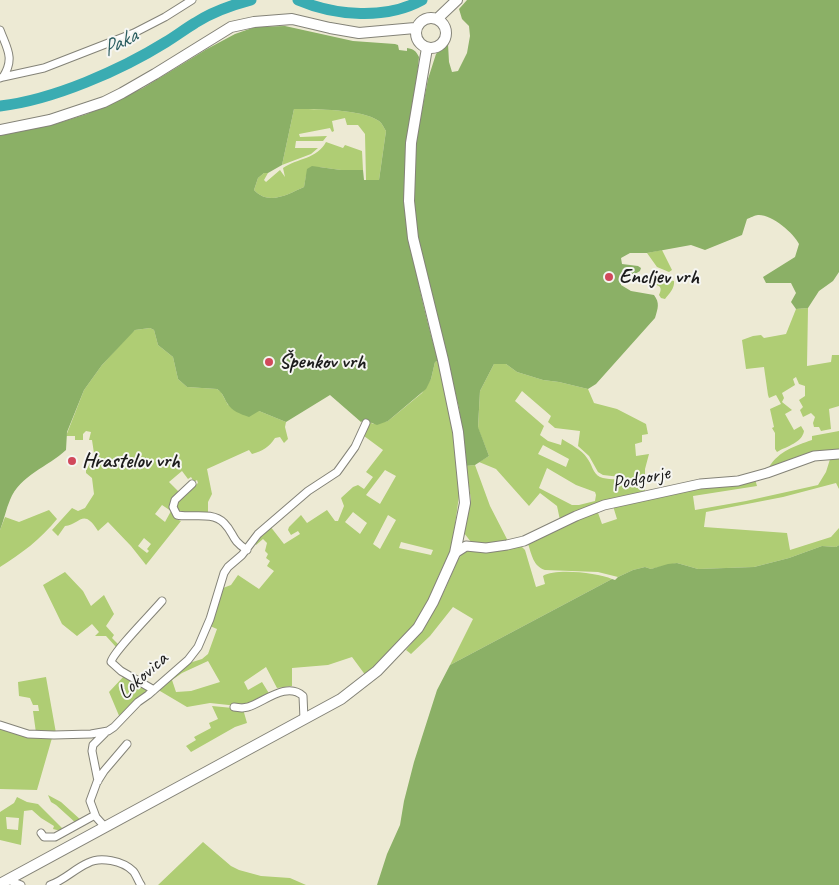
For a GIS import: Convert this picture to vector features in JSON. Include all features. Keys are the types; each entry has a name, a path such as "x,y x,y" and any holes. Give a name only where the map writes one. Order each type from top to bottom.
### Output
{"main road":[{"path":"437,19 458,0"},
{"path":"431,16 437,19 445,27 446,38 438,47 427,48 420,44 415,37 415,28 424,18 431,16"},
{"path":"0,130 50,120 110,99 232,27 254,22 292,19 359,33 415,28"},
{"path":"4,882 340,699 377,671 402,647 418,628 433,602 455,553 465,503 458,432 443,360 413,238 409,201 411,143 427,48"}],"street":[{"path":"1,77 44,68 126,36 165,17 192,0"},
{"path":"0,30 10,54 9,68 1,77"},
{"name":"Lokovica","path":"98,781 92,745 114,727 138,702 188,660 198,647 210,619 224,573 228,567 247,550 264,529 308,491 337,472 355,447 366,423"},
{"name":"Podgorje","path":"455,553 466,546 486,548 524,541 604,505 700,484 738,481 814,456 839,454"},
{"path":"192,484 175,500 173,507 177,515 199,515 221,520 236,543 247,550"},
{"path":"154,690 122,671 111,662 120,647 162,601"},
{"path":"234,707 248,707 282,692 299,692 303,696 304,719"},
{"path":"0,725 35,735 106,732"},
{"path":"105,827 95,815 90,801 98,781 127,744"},
{"path":"40,833 44,837 55,837 95,815"},
{"path":"50,885 59,882 88,862 101,859 118,863 133,871 141,885"},
{"path":"4,882 21,885"}],"green space":[{"path":"467,0 839,0 839,272 833,281 819,291 808,308 796,309 791,302 796,293 791,283 766,283 763,277 795,257 799,244 781,225 769,218 758,215 747,219 742,235 705,250 691,245 647,253 630,253 621,258 622,264 641,268 635,274 621,278 621,285 631,291 654,295 658,306 655,318 596,384 588,389 543,380 517,372 506,364 494,364 480,391 478,427 489,456 475,465 466,466 459,408 416,232 413,183 416,141 428,79 436,54 444,44 448,44 449,62 452,72 458,71 467,53 470,36 469,26 462,19 459,9"},
{"path":"285,26 353,41 395,44 398,45 399,50 407,51 407,48 413,50 419,57 406,144 405,174 406,201 413,255 438,361 435,362 431,379 426,389 388,421 377,425 364,420 361,422 330,395 286,422 259,411 249,417 231,408 217,389 187,387 178,379 173,357 158,345 154,330 150,328 135,330 102,365 84,390 67,432 66,450 20,484 10,500 0,530 0,135 55,124 87,114 143,88 235,34 255,27","holes":["294,109 350,112 362,114 380,122 386,131 379,180 364,180 363,170 341,170 312,166 307,169 304,187 292,193 272,198 260,195 254,190 258,178 264,173 268,173 282,165"]},
{"path":"294,109 350,112 371,117 380,122 386,131 379,180 366,180 365,134 358,125 347,125 345,118 332,121 334,131 332,132 330,128 299,134 300,137 327,136 323,141 296,141 295,148 318,148 311,154 282,165"},
{"path":"326,142 343,148 345,145 362,151 363,170 319,167 306,176 304,187 279,197 266,197 254,190 258,178 264,173 268,173 264,180 266,182 280,170 285,177 283,168 318,152"},
{"path":"662,250 672,270 669,272 657,267 647,253"},
{"path":"646,278 674,281 673,288 665,299 659,295 661,288 658,285 646,281"},
{"path":"808,308 807,366 831,362 832,355 839,355 839,406 829,409 831,429 821,431 819,427 814,427 815,417 811,413 803,417 800,410 803,407 799,400 805,396 805,386 799,384 796,377 793,379 795,385 782,393 784,398 782,402 792,410 785,414 794,430 801,426 804,431 803,435 794,444 777,452 770,409 781,404 776,395 769,398 764,367 746,369 742,340 753,336 761,335 764,338 786,334 796,309"},
{"path":"150,328 154,330 158,345 173,357 178,379 187,387 217,389 221,392 228,405 259,411 286,422 285,427 288,439 284,443 280,437 275,438 259,452 252,454 249,450 207,469 212,494 208,502 208,512 206,515 180,513 175,507 176,502 198,483 197,480 194,482 191,477 188,479 182,471 169,482 180,493 172,501 176,519 181,521 146,565 108,522 98,531 89,520 85,519 65,526 58,536 52,530 72,508 78,511 85,508 94,494 92,478 86,473 91,462 95,460 92,440 89,440 91,432 86,431 83,434 83,440 75,440 75,436 66,436 84,390 102,365 135,330","holes":["162,505 171,511 165,522 155,514","144,538 151,544 147,549 149,551 147,553 138,546"]},
{"path":"438,361 454,432 459,496 452,547 438,577 433,597 413,628 366,676 352,657 328,665 292,668 292,686 277,688 266,667 244,682 248,690 262,682 270,695 260,701 238,706 210,703 187,707 160,691 160,688 186,664 202,659 208,654 217,629 210,626 223,588 231,585 238,575 259,589 274,571 267,566 270,561 266,558 268,554 265,551 267,543 263,539 256,545 254,542 270,526 284,544 300,534 298,531 291,535 288,530 301,515 307,523 327,510 335,521 338,521 344,506 341,498 358,485 364,489 373,477 366,472 383,450 364,436 370,422 373,424 388,421 422,393 431,379 435,362","holes":["385,470 396,476 380,504 366,495","353,512 367,523 360,534 345,522","388,515 396,520 380,549 373,544","401,542 433,550 431,555 399,548","208,661 220,682 191,691 176,692 172,680 182,673"]},
{"path":"494,364 506,364 517,372 543,380 588,389 594,403 617,409 646,424 648,434 642,435 642,442 635,444 636,456 649,454 645,469 645,484 638,479 603,475 598,472 589,456 578,446 580,431 555,428 548,422 551,416 522,391 515,401 544,426 540,435 548,441 561,445 562,439 585,455 598,476 606,479 638,483 646,493 560,520 557,506 540,493 529,506 496,469 479,462 489,456 478,428 480,391","holes":["543,445 569,459 566,467 538,454","547,468 576,485 595,492 595,501 572,505 539,488"]},
{"path":"839,431 839,451 770,470 769,467 773,461 794,447 812,440 812,436"},
{"path":"831,456 839,456 839,489 836,483 783,497 706,512 704,527 787,533 790,550 831,537 839,528 839,545 836,547 822,546 789,558 754,567 698,569 677,563 651,569 645,567 618,577 598,572 545,570 535,563 528,544 597,510 602,524 617,519 613,506 698,487 755,479 757,486 693,496 695,510 818,485 826,472"},
{"path":"475,465 490,506 509,543 487,545 471,542 464,533 471,500 466,466"},
{"path":"49,510 57,519 51,526 30,546 0,567 0,530 5,517 19,522"},
{"path":"839,545 839,885 377,885 387,854 400,825 414,762 437,690 450,665 612,579 615,580 633,570 645,567 651,569 677,563 698,569 754,567 789,558 822,546 836,547"},
{"path":"521,546 525,550 536,587 545,584 543,576 557,572 587,573 612,579 450,665 473,619 453,607 430,636 411,654 406,650 430,618 458,559 463,553 470,550"},
{"path":"65,572 83,591 91,606 104,595 114,614 106,626 114,635 112,638 118,644 116,647 106,636 95,636 99,632 92,624 77,636 62,624 43,585"},
{"path":"125,675 148,688 148,693 120,718 109,692"},
{"path":"46,677 56,733 36,733 33,711 39,711 38,705 33,705 30,698 19,696 18,682"},
{"path":"212,706 243,709 247,723 235,727 191,752 186,746 196,740 194,737 211,728 209,723 218,719"},
{"path":"0,727 52,738 37,790 0,789"},
{"path":"48,795 61,802 82,821 77,824 51,802"},
{"path":"17,797 27,802 38,804 62,828 61,831 53,829 54,826 32,810 24,811 21,845 0,840 0,812 14,803","holes":["6,817 19,818 18,830 7,829"]},
{"path":"203,842 231,866 239,870 261,876 290,878 306,885 158,885"}],"waterway":[{"name":"Paka","path":"0,106 42,97 108,73 148,53 208,15 251,0"},
{"name":"Paka","path":"298,0 328,10 360,14 393,11 422,0"}],"place":[{"name":"Encljev vrh","path":"609,277"},
{"name":"Špenkov vrh","path":"269,362"},
{"name":"Hrastelov vrh","path":"72,461"}]}
